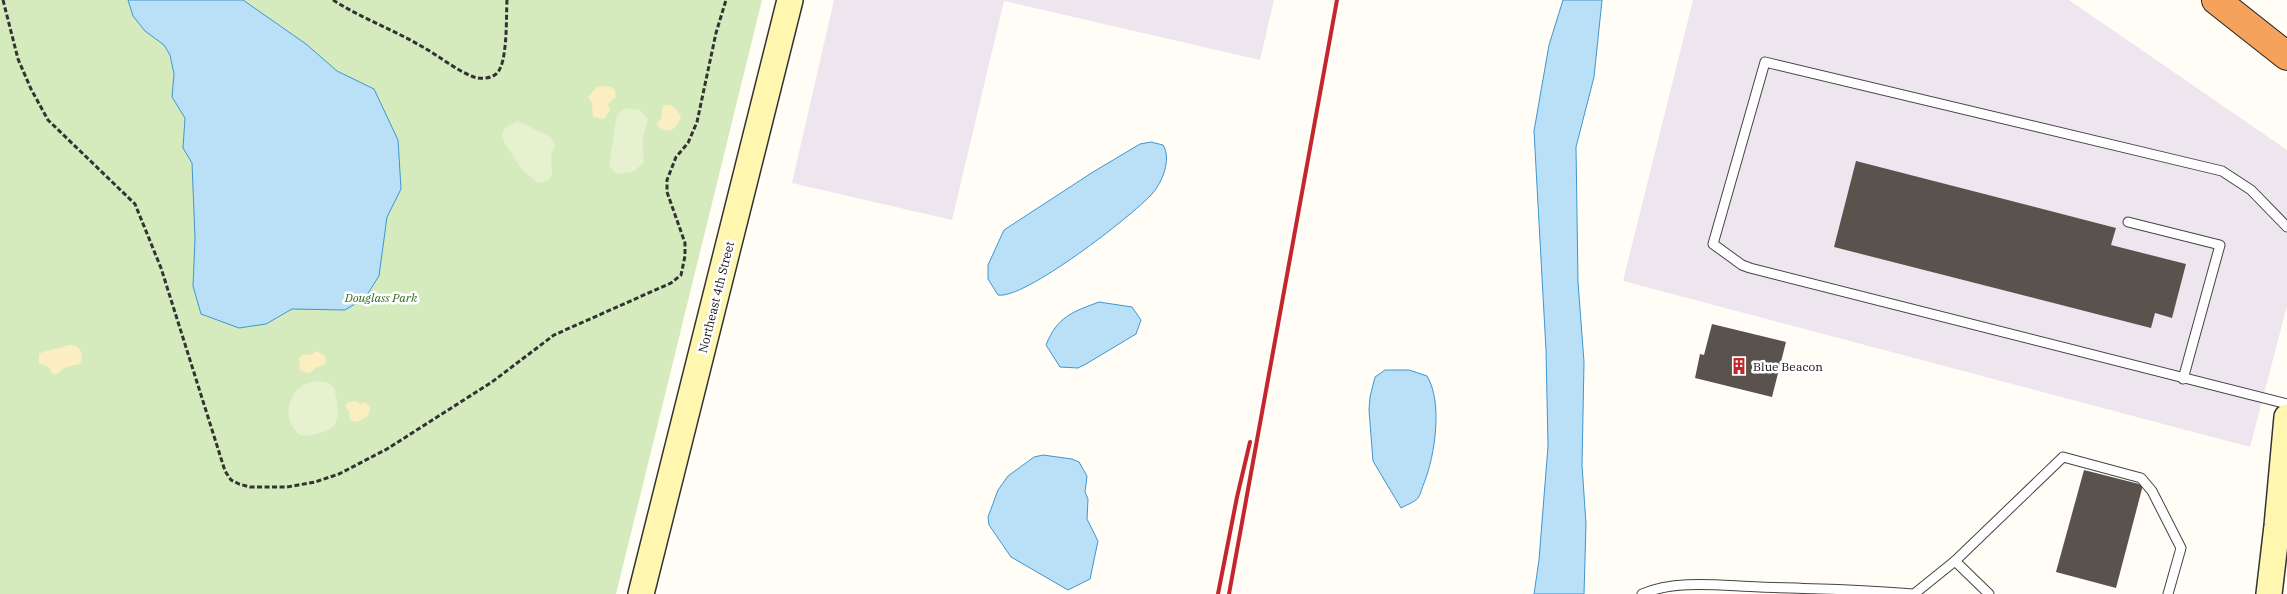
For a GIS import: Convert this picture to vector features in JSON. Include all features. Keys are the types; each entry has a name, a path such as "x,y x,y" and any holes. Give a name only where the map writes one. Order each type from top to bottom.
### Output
{"highway":[{"path":"2216,0 2287,56"}],"street":[{"name":"Northeast 4th Street","path":"641,594 790,0"},
{"path":"2268,594 2277,526 2287,417"}],"lane":[{"path":"2287,227 2251,190 2222,172 1765,62 1713,244 1742,265 1750,268 2182,379 2287,404"},
{"path":"2128,222 2220,245 2182,379"},
{"path":"1642,594 1656,588 1913,594 1955,561 2063,457 2141,478 2152,491 2181,548 2168,594"},
{"path":"1955,561 1989,594"}],"path":[{"path":"3,0 18,59 31,89 48,120 135,204 161,268 225,471 231,480 239,484 287,487 315,482 339,474 387,449 492,382 554,334 671,283 681,276 685,256 685,243 667,192 667,180 676,158 688,143 697,122 716,33 726,0"},
{"path":"333,0 354,14 420,45 476,78 488,78 495,75 503,63 507,0"}],"shaded area":[{"path":"834,0 1274,0 1260,60 1004,1 952,220 792,183"},
{"path":"1693,0 2069,0 2287,150 2287,306 2250,447 1623,281"}],"green space":[{"name":"Douglass Park","path":"0,0 762,0 616,594 0,594"},
{"path":"626,108 640,110 648,119 642,141 644,163 632,172 617,174 609,166 617,114"},
{"path":"517,121 551,137 555,147 551,155 552,176 547,181 538,183 523,171 504,142 502,135 504,129"},
{"path":"319,381 329,383 334,388 338,409 336,421 328,430 305,436 300,435 291,424 289,417 290,402 297,390 303,385"}],"sand":[{"path":"598,86 611,87 615,91 616,97 608,104 610,110 604,119 593,117 592,103 588,97"},
{"path":"663,105 670,105 677,110 681,117 672,130 664,130 656,125 661,119"},
{"path":"68,345 75,346 80,350 82,357 80,364 66,367 55,375 49,367 39,363 39,354"},
{"path":"316,351 324,355 325,364 310,373 300,371 299,357 304,354 311,355"},
{"path":"355,401 360,404 365,402 370,408 368,416 356,422 350,420 349,411 345,406 347,403"}],"water":[{"path":"128,0 243,0 306,44 337,71 374,89 398,140 401,189 387,217 379,276 365,298 345,310 292,309 266,324 239,328 201,314 193,286 195,238 192,163 183,148 185,118 172,97 174,74 170,55 164,45 145,31 133,16"},
{"path":"1563,0 1602,0 1594,77 1576,147 1578,282 1584,362 1582,465 1586,524 1584,594 1534,594 1539,560 1548,446 1546,350 1534,131 1549,45"},
{"path":"1151,142 1163,145 1166,151 1165,171 1152,194 1141,205 1077,255 1053,271 1011,293 998,295 988,279 988,265 1004,230 1093,172 1140,144"},
{"path":"1099,302 1132,307 1141,320 1136,334 1078,368 1060,367 1046,345 1050,336 1066,317"},
{"path":"1385,370 1409,370 1427,376 1435,400 1436,429 1428,472 1418,498 1401,508 1373,461 1369,410 1370,397 1375,377"},
{"path":"1043,455 1072,459 1079,462 1087,476 1085,492 1088,499 1087,519 1098,541 1090,579 1068,590 1011,557 989,525 988,517 998,490 1008,476 1034,457"}],"building":[{"path":"1856,161 2116,228 2111,245 2186,264 2172,318 2155,313 2151,328 1834,247"},
{"name":"Blue Beacon","path":"1712,324 1786,342 1772,397 1695,378 1700,354 1704,355"},
{"path":"2084,470 2143,485 2116,588 2056,572"}],"railway":[{"path":"1229,594 1337,0"},
{"path":"1218,594 1250,442"}],"place":[{"name":"Blue Beacon","path":"1739,366"}]}
